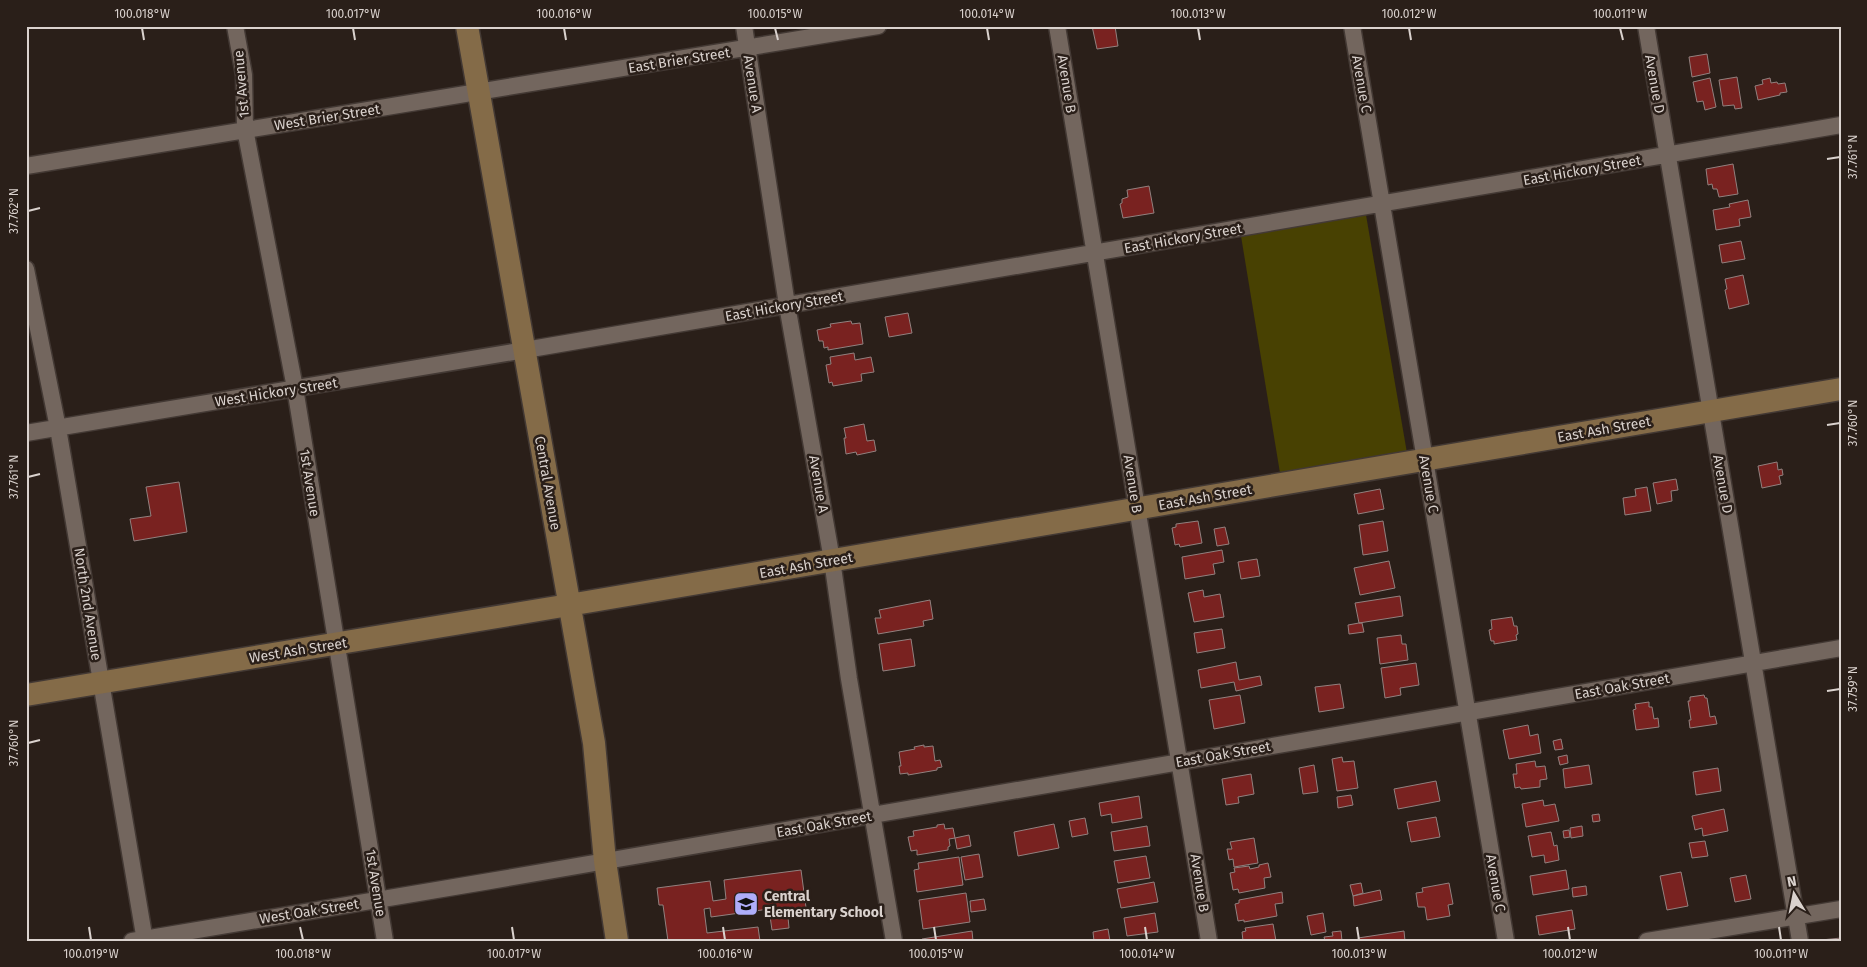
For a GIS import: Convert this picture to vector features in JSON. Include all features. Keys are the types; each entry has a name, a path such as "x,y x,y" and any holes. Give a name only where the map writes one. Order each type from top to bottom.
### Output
{"street":[{"name":"1st Avenue","path":"235,26 244,75 245,129 295,388 385,941"},
{"name":"Central Avenue","path":"467,26 594,743 605,861 617,941"},
{"name":"Avenue A","path":"744,26 787,305 832,560 849,679 894,941"},
{"name":"East Brier Street","path":"479,93 878,26"},
{"name":"Avenue B","path":"1057,26 1209,941"},
{"name":"Avenue C","path":"1352,26 1506,941"},
{"name":"Avenue D","path":"1646,26 1800,941"},
{"name":"West Brier Street","path":"26,166 245,129 479,93"},
{"name":"East Hickory Street","path":"525,350 1841,125"},
{"name":"North 2nd Avenue","path":"26,269 58,428 101,683 140,940"},
{"name":"West Hickory Street","path":"26,433 525,350"},
{"name":"East Ash Street","path":"570,605 1841,389"},
{"name":"West Ash Street","path":"26,695 570,605"},
{"name":"East Oak Street","path":"605,861 1841,648"},
{"name":"West Oak Street","path":"140,940 605,861"},
{"path":"1647,941 1841,909"}],"shaded area":[{"path":"1366,215 1407,453 1280,473 1241,236"}],"building":[{"path":"1092,26 1115,26 1118,46 1097,49"},
{"path":"1707,54 1710,73 1692,77 1689,57"},
{"path":"1737,77 1742,108 1735,109 1734,105 1723,106 1719,80"},
{"path":"1710,78 1716,107 1705,110 1703,101 1697,102 1693,82"},
{"path":"1770,78 1771,83 1785,83 1787,92 1758,100 1755,86 1763,84 1762,80"},
{"path":"1733,164 1738,194 1719,197 1717,189 1713,189 1712,184 1708,185 1706,169"},
{"path":"1149,186 1154,213 1123,218 1120,204 1122,199 1128,197 1127,190"},
{"path":"1748,200 1751,217 1739,219 1740,226 1716,230 1713,210 1730,207 1729,204"},
{"path":"1741,241 1745,259 1722,263 1719,245"},
{"path":"1743,275 1749,304 1729,309 1725,279"},
{"path":"908,313 912,333 889,337 885,317"},
{"path":"851,321 852,324 860,323 863,344 828,350 828,347 824,348 823,341 819,341 817,330 831,327 830,324"},
{"path":"854,353 855,360 871,357 874,372 861,374 862,381 833,386 832,382 829,383 826,365 831,364 830,357"},
{"path":"864,424 867,441 874,440 876,451 857,455 856,452 846,454 844,428"},
{"path":"1777,462 1778,470 1782,469 1783,475 1779,476 1781,484 1762,488 1758,466"},
{"path":"1676,479 1678,490 1671,491 1672,501 1657,504 1653,483"},
{"path":"179,482 187,532 134,541 130,519 151,516 146,487"},
{"path":"1647,487 1651,511 1625,515 1623,498 1636,496 1635,489"},
{"path":"1380,489 1384,509 1358,514 1354,494"},
{"path":"1198,521 1202,543 1180,547 1179,544 1175,545 1172,528 1176,527 1176,524"},
{"path":"1383,521 1388,551 1363,555 1359,525"},
{"path":"1225,527 1229,544 1217,546 1214,529"},
{"path":"1222,550 1224,562 1213,564 1215,574 1185,579 1182,557"},
{"path":"1257,559 1260,576 1241,579 1238,562"},
{"path":"1389,561 1395,588 1360,595 1354,568"},
{"path":"1203,590 1204,597 1220,594 1224,617 1194,622 1188,593"},
{"path":"1400,596 1403,616 1359,623 1355,603"},
{"path":"930,600 933,619 923,621 924,626 878,634 875,618 881,618 879,610"},
{"path":"1512,617 1514,626 1517,626 1517,640 1494,644 1494,641 1491,641 1489,630 1492,629 1491,620"},
{"path":"1362,623 1364,632 1349,634 1348,625"},
{"path":"1222,629 1225,648 1197,653 1194,633"},
{"path":"1401,635 1402,644 1406,644 1408,660 1380,664 1377,638"},
{"path":"911,639 915,666 883,671 879,644"},
{"path":"1236,662 1239,680 1260,676 1262,685 1236,691 1234,682 1201,688 1198,670"},
{"path":"1416,663 1419,685 1400,688 1401,695 1385,698 1381,668"},
{"path":"1340,684 1344,708 1319,712 1315,687"},
{"path":"1240,695 1245,723 1214,729 1209,700"},
{"path":"1704,695 1707,698 1710,717 1715,716 1717,724 1690,728 1689,720 1691,720 1688,701 1690,701 1690,697"},
{"path":"1649,702 1654,719 1658,718 1659,727 1636,730 1633,710 1636,709 1635,704"},
{"path":"1528,725 1530,736 1538,734 1541,753 1509,759 1503,730"},
{"path":"1561,739 1563,749 1555,750 1553,741"},
{"path":"924,745 924,747 933,746 935,761 940,760 942,767 937,768 937,770 908,775 908,773 900,774 899,752"},
{"path":"1567,755 1568,763 1560,765 1558,757"},
{"path":"1342,757 1343,762 1354,761 1358,788 1337,791 1332,759"},
{"path":"1535,761 1536,767 1545,766 1547,779 1540,780 1540,787 1515,788 1513,774 1517,774 1516,764"},
{"path":"1314,765 1318,792 1303,794 1299,768"},
{"path":"1589,765 1592,784 1565,788 1563,769"},
{"path":"1718,768 1721,791 1696,795 1693,772"},
{"path":"1251,774 1254,794 1238,797 1239,803 1226,805 1222,779"},
{"path":"1436,781 1440,801 1398,809 1394,789"},
{"path":"1351,795 1353,805 1338,808 1337,797"},
{"path":"1139,796 1142,818 1112,823 1111,814 1101,816 1099,803"},
{"path":"1543,800 1544,806 1555,804 1559,821 1526,827 1522,804"},
{"path":"1724,809 1728,831 1703,836 1702,828 1695,830 1692,816"},
{"path":"1599,814 1600,821 1593,822 1592,815"},
{"path":"1436,817 1440,837 1411,842 1407,822"},
{"path":"1085,818 1088,834 1072,837 1069,821"},
{"path":"944,824 945,829 953,828 955,838 949,839 950,846 948,850 917,855 917,850 911,851 908,837 914,836 913,831"},
{"path":"1054,824 1059,848 1018,856 1014,832"},
{"path":"1147,826 1150,846 1114,851 1111,832"},
{"path":"1582,826 1583,836 1571,838 1570,828"},
{"path":"1569,830 1570,837 1564,838 1563,831"},
{"path":"1551,832 1554,846 1557,845 1559,860 1545,863 1544,855 1532,857 1528,836"},
{"path":"969,835 971,846 957,849 955,838"},
{"path":"1254,838 1258,863 1234,867 1233,859 1229,860 1227,849 1232,849 1230,842"},
{"path":"1705,841 1708,856 1692,858 1689,843"},
{"path":"979,854 983,877 965,880 961,857"},
{"path":"1146,856 1150,878 1118,883 1114,861"},
{"path":"959,857 963,885 917,892 914,870 919,869 918,863"},
{"path":"1268,863 1271,877 1264,878 1265,888 1239,893 1238,889 1233,890 1230,873 1235,872 1234,868 1249,866 1250,869"},
{"path":"801,870 807,915 788,917 789,928 772,930 769,909 711,917 710,908 704,909 707,933 758,927 760,941 668,941 663,905 659,905 657,888 710,881 713,901 726,899 724,880"},
{"path":"1566,870 1569,889 1533,895 1530,876"},
{"path":"1681,872 1688,906 1667,910 1660,876"},
{"path":"1746,875 1751,899 1735,902 1730,878"},
{"path":"1154,882 1158,902 1121,908 1117,889"},
{"path":"1361,883 1363,893 1353,896 1350,885"},
{"path":"1449,883 1453,904 1448,905 1450,916 1427,920 1425,907 1418,907 1416,893 1423,892 1422,888"},
{"path":"1586,886 1587,895 1573,897 1572,888"},
{"path":"1380,890 1382,900 1354,906 1353,896"},
{"path":"1282,892 1283,903 1275,904 1277,916 1244,922 1244,920 1238,921 1235,904 1239,903 1239,900"},
{"path":"966,893 970,922 923,929 919,900"},
{"path":"984,899 986,910 971,912 970,901"},
{"path":"1572,910 1575,929 1539,935 1536,916"},
{"path":"1155,913 1158,932 1127,936 1124,918"},
{"path":"1323,913 1326,932 1311,935 1307,916"},
{"path":"1273,924 1276,941 1243,941 1242,932 1246,931 1245,928"},
{"path":"1108,929 1110,941 1094,941 1093,932"},
{"path":"972,931 973,941 923,941 922,939"},
{"path":"1341,931 1342,941 1325,941 1324,937 1333,936 1332,932"},
{"path":"1404,931 1405,941 1359,941 1358,938"},
{"path":"1841,938 1841,941 1821,940"}],"place":[{"name":"Central Elementary School","path":"746,904"}]}
